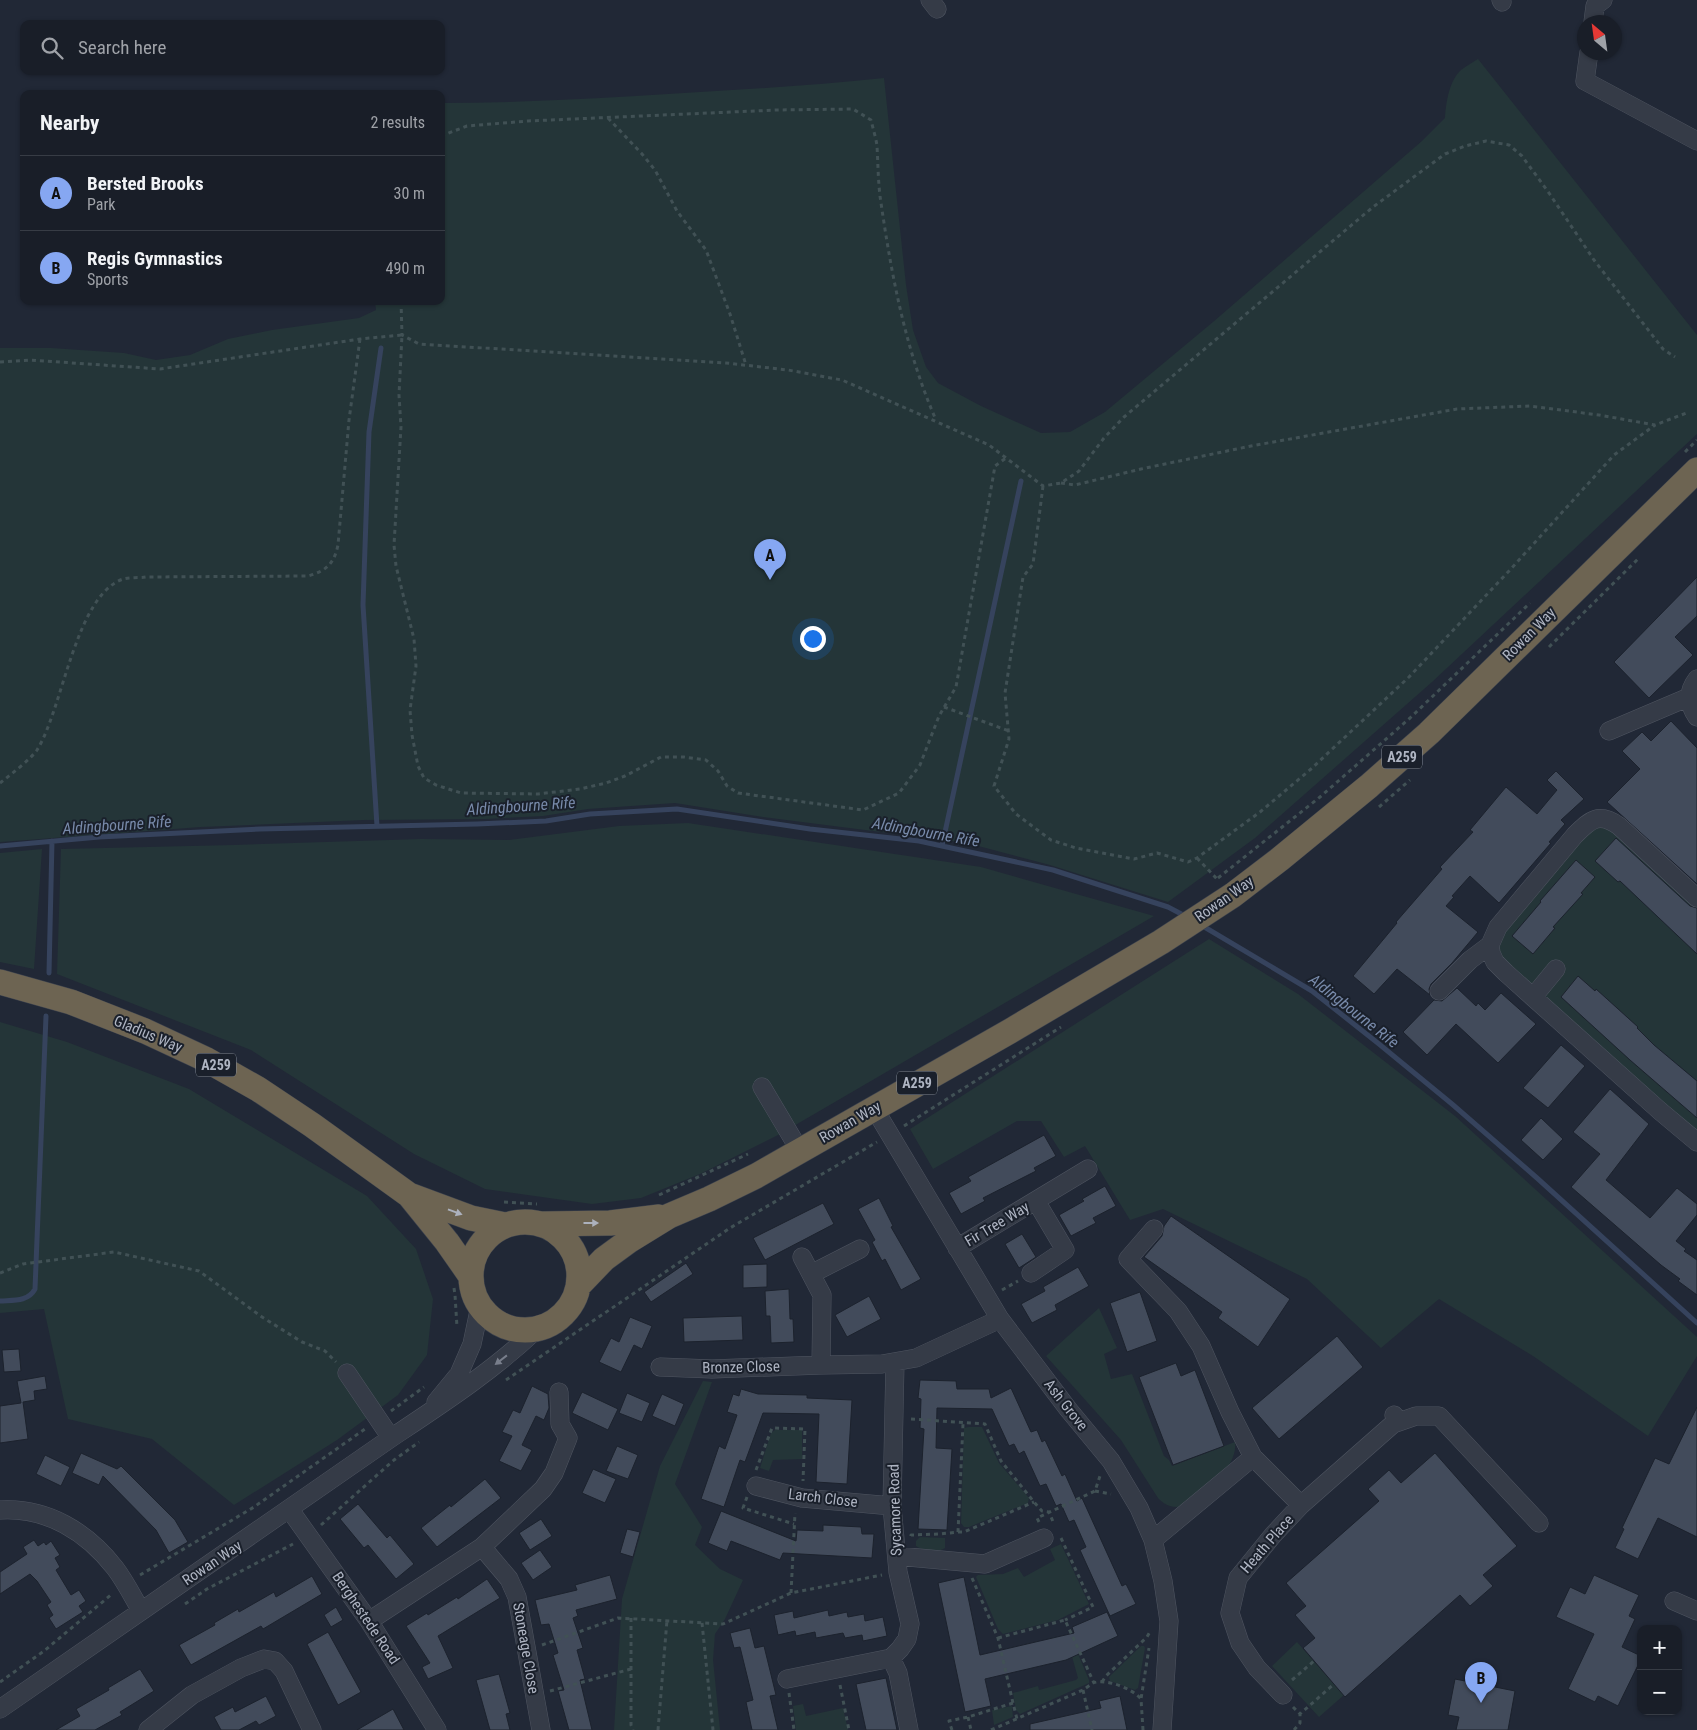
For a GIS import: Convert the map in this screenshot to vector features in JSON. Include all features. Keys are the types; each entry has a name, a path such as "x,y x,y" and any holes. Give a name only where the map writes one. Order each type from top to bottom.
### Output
{"highway":[{"name":"Rowan Way","path":"540,1214 610,1223 661,1207 709,1199 756,1176 800,1151 1012,1030 1161,942 1217,888 1280,859 1369,786 1429,733 1690,462"},
{"name":"Gladius Way","path":"0,982 71,1002 145,1031 205,1059 258,1089 312,1125 409,1195 447,1242 461,1278"},
{"name":"Gladius Way","path":"409,1195 471,1218 505,1225"},
{"name":"Rowan Way","path":"578,1286 604,1259 630,1240 661,1207"},
{"path":"540,1214 568,1242 576,1255 579,1270 578,1286 573,1301 564,1313 552,1323 538,1328 521,1330 505,1326 491,1318 480,1306 471,1286 461,1278 480,1245 491,1233 505,1225 524,1221 540,1214"}],"street":[{"path":"1594,15 1595,6 1603,0"},
{"path":"1588,60 1585,81 1697,141"},
{"path":"1697,679 1691,688 1689,697 1691,708 1697,717"},
{"path":"1609,731 1689,697"},
{"path":"1697,898 1620,826 1608,818 1596,819 1587,823 1575,835 1498,926 1490,945 1490,953 1495,962 1506,973 1697,1142"},
{"path":"1439,991 1470,960 1490,945"},
{"path":"1533,997 1556,969"},
{"path":"762,1087 800,1151"},
{"name":"Ash Grove","path":"874,1108 1000,1320 1068,1409 1111,1461 1139,1508 1153,1540 1163,1581 1169,1621 1162,1730"},
{"name":"Fir Tree Way","path":"957,1248 1088,1169"},
{"name":"Fir Tree Way","path":"1031,1273 1065,1250 1036,1201"},
{"name":"Heath Place","path":"1154,1229 1128,1259 1178,1312 1201,1346 1230,1412 1253,1456 1301,1505 1238,1578 1230,1613 1240,1643 1257,1668 1281,1693"},
{"path":"812,1274 860,1249"},
{"path":"802,1257 822,1294 821,1365"},
{"name":"Rowan Way","path":"425,1416 459,1374 472,1344 480,1306"},
{"path":"895,1362 916,1358 1000,1320"},
{"name":"Rowan Way","path":"0,1709 290,1510 391,1438 456,1396 504,1359 538,1328"},
{"name":"Bronze Close","path":"660,1367 712,1369 882,1364 895,1362"},
{"name":"Sycamore Road","path":"890,1658 900,1650 907,1639 910,1624 892,1506 895,1362"},
{"path":"347,1373 391,1438"},
{"path":"370,1622 482,1547 542,1489 554,1473 568,1438 560,1424 559,1392"},
{"path":"1301,1505 1392,1418 1439,1416 1539,1523"},
{"path":"1153,1540 1253,1456"},
{"name":"Larch Close","path":"753,1486 799,1497 892,1506"},
{"path":"0,1510 13,1509 51,1517 74,1529 93,1543 116,1569 141,1611"},
{"name":"Berghestede Road","path":"290,1510 370,1622 437,1730"},
{"path":"902,1562 985,1564 1044,1538"},
{"name":"Stoneage Close","path":"482,1547 508,1579 517,1597 541,1730"},
{"path":"1674,1601 1697,1611"},
{"path":"787,1679 890,1658 898,1672 909,1730"},
{"path":"148,1730 202,1689 241,1668 264,1659 275,1661 284,1671 312,1730"}],"path":[{"path":"445,134 467,126 528,121 777,110 853,109 871,120 876,145 880,194 894,286 924,394 936,421"},
{"path":"608,118 655,170 677,211 706,250 730,314 746,366"},
{"path":"1061,483 1079,471 1104,438 1124,417 1373,207 1445,154 1465,146 1486,141 1509,145 1522,156 1550,193 1594,260 1663,349 1675,357"},
{"path":"401,305 402,335 399,395 401,426 394,545 396,566 414,639 416,666 410,710 418,766 424,778 436,785 461,793 538,794 580,789 606,784 661,757 706,760 718,771 727,786 738,793 863,810 898,794 920,765 938,716 956,687 995,466 1006,458"},
{"path":"0,362 30,360 160,369 360,338 402,335 420,344 788,370 842,380 989,444 1043,486 1061,483 1075,485 1251,446 1457,409 1530,406 1655,425"},
{"path":"0,783 36,751 53,713 89,613 98,598 108,588 124,579 146,577 308,576 328,568 336,555 338,546 349,420 360,338"},
{"path":"1043,486 1033,564 1023,577 1005,693 1009,739 994,786 1016,814 1051,840 1076,848 1134,859 1157,853 1188,862 1197,858 1260,812 1311,769 1402,684 1509,571 1614,455 1655,425 1689,412"},
{"path":"1690,462 1697,440"},
{"path":"1197,858 1217,888 1402,724 1530,602"},
{"path":"944,707 1009,731"},
{"path":"502,1382 730,1228 890,1135 1066,1024"},
{"path":"661,1207 755,1151"},
{"path":"495,1203 512,1202 540,1214"},
{"path":"0,1273 23,1264 114,1252 199,1271 262,1317 302,1342 326,1351 347,1373"},
{"path":"987,1298 1031,1273"},
{"path":"456,1331 455,1295 461,1278"},
{"path":"0,1682 44,1651 124,1584 254,1507 431,1383"},
{"path":"895,1418 985,1424 1001,1461 1042,1511 1049,1512"},
{"path":"958,1532 963,1424"},
{"path":"791,1593 794,1524 799,1497 805,1429 772,1428 753,1486 743,1508 794,1524"},
{"path":"183,1605 207,1589 309,1535 394,1460 425,1438"},
{"path":"1095,1491 1102,1471 1106,1479"},
{"path":"1037,1518 1095,1491 1116,1496 1111,1488"},
{"path":"527,1650 618,1618 723,1624 791,1593 902,1562 911,1535 964,1532 1034,1502"},
{"path":"998,1638 1065,1620 1093,1607 1061,1538 1050,1542 1044,1538"},
{"path":"965,1563 998,1638 1017,1719"},
{"path":"631,1618 632,1730"},
{"path":"658,1730 666,1620"},
{"path":"1065,1620 1094,1683"},
{"path":"702,1622 712,1730"},
{"path":"1150,1639 1151,1623"},
{"path":"1102,1682 1152,1630"},
{"path":"1143,1730 1141,1699 1149,1647"},
{"path":"1294,1730 1300,1723 1300,1714 1281,1693 1314,1660"},
{"path":"535,1695 631,1669"},
{"path":"837,1670 849,1730"},
{"path":"787,1679 794,1730"},
{"path":"991,1730 1083,1690 1094,1683 1102,1682 1130,1690 1141,1699"},
{"path":"1300,1714 1334,1684"},
{"path":"1083,1690 1092,1730"},
{"path":"952,1730 949,1721 1013,1703"},
{"path":"968,1717 971,1730"}],"shaded area":[{"path":"1478,59 1697,335 1697,434 1432,682 1255,838 1168,902 1050,865 967,843 763,817 675,803 588,809 543,816 486,819 364,820 201,827 0,842 0,348 51,348 124,353 156,360 190,355 228,339 272,330 359,318 376,310 375,305 445,305 445,103 623,97 784,87 884,78 906,285 913,330 926,367 938,383 981,406 1041,433 1070,432 1105,412 1213,322 1422,141 1445,118 1449,92 1457,75"},
{"path":"688,823 981,867 1154,916 780,1134 700,1174 641,1198 592,1204 485,1189 414,1154 251,1050 57,974 61,849 421,839 509,840 619,826"},
{"path":"1604,824 1697,905 1697,1134 1504,965 1496,946 1497,940 1587,830"},
{"path":"42,849 34,969 0,962 0,853"},
{"path":"1209,939 1298,994 1455,1116 1697,1337 1697,1356 1648,1436 1533,1356 1439,1299 1381,1348 1307,1279 1163,1209 1130,1220 1085,1146 1064,1157 1041,1121 1017,1121 933,1169 910,1129"},
{"path":"0,1022 67,1042 189,1089 367,1196 416,1249 433,1299 427,1355 398,1395 337,1440 234,1505 152,1439 68,1419 44,1309 0,1313"},
{"path":"1099,1308 1117,1348 1104,1354 1111,1379 1132,1374 1164,1456 1172,1466 1235,1442 1234,1454 1229,1465 1206,1488 1183,1506 1169,1506 1158,1498 1121,1440 1046,1356"},
{"path":"703,1381 712,1382 675,1484 702,1527 695,1545 720,1569 743,1580 725,1619 715,1634 713,1660 720,1730 614,1730 622,1599 660,1466"},
{"path":"982,1427 999,1463 1029,1498 1028,1503 969,1527 964,1527 961,1523 964,1428"},
{"path":"775,1430 802,1430 802,1459 773,1460 769,1471 760,1468 771,1433"},
{"path":"920,1537 945,1538 945,1548 935,1551 919,1548 916,1546 916,1541"},
{"path":"1061,1544 1089,1604 1058,1620 1003,1634 998,1629 976,1577 978,1575 1003,1574 1018,1568 1024,1577 1055,1560 1050,1549"},
{"path":"1066,1635 1073,1642 1089,1683 1020,1714 1016,1710 1013,1693 1038,1686 1039,1690 1078,1678"},
{"path":"1297,1642 1344,1695 1319,1717 1272,1666"},
{"path":"1141,1646 1145,1648 1138,1688 1135,1690 1110,1681 1109,1677"},
{"path":"803,1704 806,1716 843,1708 848,1730 796,1730 793,1706"},
{"path":"1012,1706 1013,1717 994,1725 992,1710"}],"building":[{"path":"1697,577 1697,616 1675,637 1693,655 1649,698 1614,662"},
{"path":"1671,721 1697,748 1697,884 1607,802 1640,769 1622,751 1642,732 1651,741"},
{"path":"1556,771 1584,799 1561,820 1565,824 1549,842 1551,843 1499,903 1470,876 1452,896 1454,897 1446,906 1478,932 1431,984 1429,989 1430,995 1397,969 1374,994 1353,976 1442,869 1440,867 1473,832 1470,830 1506,787 1537,814 1557,790 1547,780"},
{"path":"1616,838 1690,906 1697,908 1697,954 1620,881 1618,882 1595,861"},
{"path":"1576,860 1595,877 1533,954 1512,936"},
{"path":"1578,976 1595,991 1596,989 1638,1027 1654,1045 1697,1081 1697,1118 1561,997"},
{"path":"1457,988 1476,1006 1478,1003 1485,1010 1501,993 1536,1024 1498,1063 1456,1024 1427,1055 1403,1032 1434,1000 1442,1001"},
{"path":"1561,1045 1585,1066 1548,1108 1523,1088"},
{"path":"1610,1089 1649,1124 1606,1180 1650,1218 1677,1188 1697,1204 1697,1215 1676,1241 1686,1249 1684,1251 1697,1260 1697,1295 1678,1281 1680,1279 1661,1265 1571,1187 1600,1154 1573,1132"},
{"path":"1541,1118 1563,1139 1543,1160 1521,1140"},
{"path":"1044,1135 1056,1156 1034,1168 1036,1171 983,1198 985,1201 961,1214 949,1193 971,1181 968,1177"},
{"path":"1105,1186 1116,1206 1093,1218 1096,1223 1071,1236 1059,1215"},
{"path":"879,1198 893,1226 891,1227 921,1279 901,1290 885,1259 882,1261 872,1242 875,1240 858,1209"},
{"path":"823,1203 834,1224 765,1260 753,1238"},
{"path":"1171,1216 1290,1299 1258,1347 1218,1318 1222,1312 1144,1257 1162,1236 1164,1226"},
{"path":"1022,1234 1036,1257 1019,1268 1005,1244"},
{"path":"686,1263 693,1274 651,1302 644,1292"},
{"path":"767,1264 767,1287 743,1288 743,1265"},
{"path":"1078,1267 1089,1286 1055,1305 1057,1310 1032,1323 1021,1304 1045,1291 1043,1287"},
{"path":"789,1289 790,1319 793,1319 794,1342 771,1343 770,1316 766,1316 765,1291"},
{"path":"1140,1292 1157,1341 1127,1352 1110,1303"},
{"path":"869,1296 881,1319 847,1337 835,1315"},
{"path":"742,1316 743,1340 684,1342 683,1318"},
{"path":"630,1317 652,1326 642,1349 634,1345 621,1372 599,1362 611,1338 619,1342"},
{"path":"1337,1336 1363,1367 1279,1439 1252,1408"},
{"path":"19,1349 21,1371 4,1372 2,1350"},
{"path":"1176,1363 1181,1376 1195,1370 1224,1446 1173,1465 1139,1377"},
{"path":"45,1376 47,1389 34,1391 35,1400 23,1402 28,1439 0,1443 0,1406 21,1403 17,1381"},
{"path":"920,1380 956,1381 957,1389 989,1389 991,1398 1011,1388 1031,1432 1037,1430 1042,1442 1045,1440 1062,1476 1065,1474 1077,1501 1082,1498 1122,1586 1126,1584 1136,1604 1110,1616 1080,1550 1086,1547 1074,1520 1069,1522 1061,1504 1056,1506 1046,1484 1040,1486 1024,1451 1019,1454 1014,1444 1009,1446 992,1409 937,1408 936,1448 952,1449 947,1530 918,1529 924,1429 920,1428 921,1399 918,1398"},
{"path":"532,1386 548,1394 549,1408 544,1420 536,1416 522,1445 532,1450 521,1471 499,1461 512,1436 502,1432 513,1410 520,1413"},
{"path":"741,1389 758,1394 807,1395 807,1398 852,1400 847,1484 816,1482 819,1414 763,1413 745,1462 740,1460 724,1507 701,1499 719,1446 725,1449 737,1415 727,1412 733,1394 739,1396"},
{"path":"582,1392 618,1409 608,1430 572,1413"},
{"path":"627,1393 650,1403 642,1422 619,1413"},
{"path":"662,1394 684,1404 675,1426 652,1416"},
{"path":"1697,1407 1697,1537 1658,1518 1638,1559 1615,1548 1624,1529 1622,1528 1655,1458 1669,1464"},
{"path":"617,1446 638,1455 628,1479 606,1471"},
{"path":"81,1453 117,1469 121,1466 175,1520 188,1542 169,1553 156,1530 103,1476 99,1485 72,1473"},
{"path":"1435,1453 1517,1546 1483,1575 1493,1586 1470,1606 1460,1595 1345,1697 1303,1648 1315,1638 1295,1615 1306,1606 1286,1583 1379,1501 1368,1489 1389,1470 1401,1483"},
{"path":"45,1455 70,1467 61,1486 36,1474"},
{"path":"593,1469 616,1479 605,1503 582,1493"},
{"path":"485,1479 501,1498 437,1547 421,1528 450,1505 451,1507"},
{"path":"358,1504 387,1538 390,1535 414,1564 396,1579 368,1545 364,1548 340,1519"},
{"path":"721,1511 796,1541 797,1530 823,1531 823,1525 861,1527 862,1534 874,1534 872,1558 783,1553 780,1560 731,1541 727,1551 708,1543"},
{"path":"541,1519 552,1536 530,1550 519,1533"},
{"path":"627,1529 640,1532 633,1557 620,1553"},
{"path":"34,1540 38,1546 44,1542 46,1545 51,1541 60,1555 55,1558 60,1567 56,1570 71,1595 79,1590 86,1601 79,1606 83,1612 56,1629 49,1618 53,1615 47,1605 51,1602 30,1574 0,1594 0,1572 27,1554 23,1547"},
{"path":"540,1550 552,1567 533,1580 521,1563"},
{"path":"610,1575 617,1599 576,1610 578,1616 573,1618 583,1648 577,1650 585,1679 580,1680 592,1730 569,1730 558,1691 564,1690 553,1655 558,1653 549,1624 541,1625 535,1600 577,1590 575,1585"},
{"path":"1594,1575 1639,1595 1629,1616 1635,1619 1622,1647 1637,1654 1637,1667 1618,1706 1598,1696 1595,1702 1568,1689 1594,1634 1556,1617 1570,1587 1585,1594"},
{"path":"312,1576 322,1594 263,1629 261,1626 191,1665 179,1645 215,1625 214,1623 238,1609 239,1612 274,1592 276,1597"},
{"path":"964,1577 980,1655 1074,1633 1072,1627 1107,1612 1118,1636 1066,1660 985,1679 991,1706 965,1712 938,1583"},
{"path":"487,1579 500,1598 438,1636 453,1668 428,1679 422,1667 430,1663 406,1626 457,1597 458,1599"},
{"path":"336,1607 343,1620 331,1627 324,1615"},
{"path":"828,1610 829,1616 847,1612 848,1617 864,1614 865,1621 883,1617 887,1636 863,1641 862,1635 845,1638 843,1633 816,1638 815,1632 796,1636 795,1631 778,1635 774,1615 793,1611 794,1618"},
{"path":"750,1628 755,1648 764,1646 776,1695 770,1696 778,1730 752,1730 746,1702 753,1700 740,1647 734,1648 730,1633"},
{"path":"328,1632 361,1692 338,1705 307,1644"},
{"path":"140,1669 154,1691 120,1712 122,1715 95,1730 56,1730 80,1716 76,1709"},
{"path":"499,1674 510,1713 506,1714 510,1730 490,1730 476,1680"},
{"path":"886,1678 897,1730 866,1730 856,1684"},
{"path":"1455,1679 1515,1691 1508,1730 1456,1730 1459,1717 1448,1715"},
{"path":"266,1696 276,1716 259,1725 256,1721 239,1730 221,1730 214,1717 233,1707 235,1712"},
{"path":"1120,1696 1127,1730 1030,1730 1030,1724 1101,1708 1099,1701"},
{"path":"393,1709 404,1730 357,1730"}],"waterway":[{"path":"377,826 363,605 369,432 381,348"},
{"path":"942,846 1021,481"},
{"name":"Aldingbourne Rife","path":"0,846 99,837 260,829 546,821 590,814 677,809 810,829 919,841 1053,870 1168,907 1187,917"},
{"path":"49,973 52,841"},
{"name":"Aldingbourne Rife","path":"1201,925 1312,991 1379,1044 1537,1178 1697,1323"},
{"path":"0,1301 24,1298 35,1289 46,1016"}],"place":[{"name":"Bersted Brooks","path":"770,580"},
{"name":"Regis Gymnastics","path":"1481,1703"}]}
